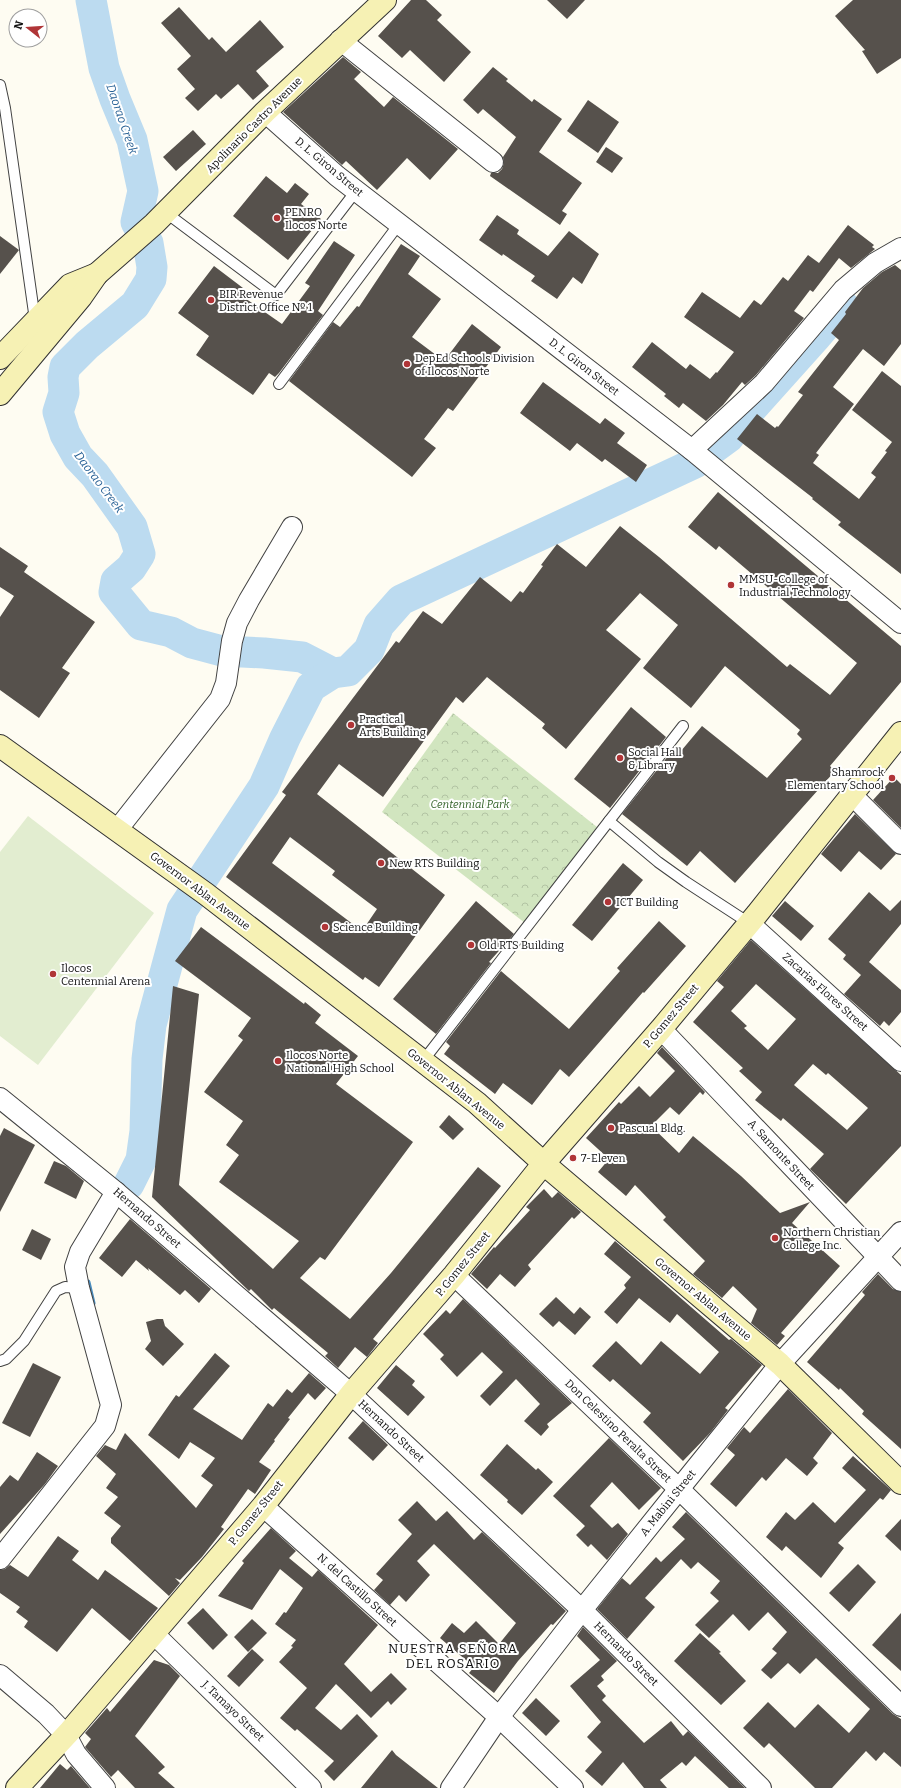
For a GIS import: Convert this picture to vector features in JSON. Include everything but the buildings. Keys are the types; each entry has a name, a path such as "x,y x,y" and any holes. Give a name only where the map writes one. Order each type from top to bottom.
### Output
{"main road":[{"name":"Apolinario Castro Avenue","path":"97,274 124,252 160,218 265,112 340,40 385,0"},
{"path":"0,358 70,285 97,274"},
{"path":"0,394 81,297 97,274"},
{"name":"P. Gomez Street","path":"17,1788 66,1736 263,1506 351,1394 454,1275 544,1163 661,1029 749,923 901,733"},
{"name":"Governor Ablan Avenue","path":"0,746 198,888 477,1103 544,1163 780,1364 901,1483"}],"street":[{"path":"340,40 493,162"},
{"name":"D. L. Giron Street","path":"265,112 356,191 692,450 901,623"},
{"path":"692,450 764,383 843,290 875,263 901,248"},
{"path":"117,830 220,699 227,674 232,641 240,617 292,527"},
{"path":"852,795 901,844"},
{"name":"Zacarias Flores Street","path":"749,923 901,1061"},
{"name":"A. Samonte Street","path":"661,1029 901,1281"},
{"name":"Hernando Street","path":"0,1098 116,1192 351,1394 582,1610 761,1788"},
{"path":"0,1559 105,1426 109,1414 111,1405 79,1288 75,1267 80,1252 116,1192"},
{"name":"A. Mabini Street","path":"451,1788 499,1717 582,1610 780,1364 901,1232"},
{"name":"Don Celestino Peralta Street","path":"454,1275 679,1489 901,1706"},
{"name":"N. del Castillo Street","path":"263,1506 499,1717 573,1788"},
{"name":"J. Tamayo Street","path":"154,1634 311,1788"},
{"path":"0,1675 46,1714 66,1736 76,1754 105,1788"}],"lane":[{"path":"0,85 5,108 39,346"},
{"path":"160,218 276,295 356,191"},
{"path":"279,384 399,224"},
{"path":"422,1061 683,726"},
{"path":"609,822 658,862 749,923"},
{"path":"0,1361 6,1359 24,1341 56,1291 65,1287 79,1288"}],"green space":[{"name":"Centennial Park","path":"453,713 597,827 525,923 382,812"},
{"name":"Ilocos Centennial Arena","path":"28,816 154,913 38,1065 0,1036 0,852"}],"waterway":[{"name":"Daorao Creek","path":"91,0 104,68 132,140 143,191 136,222 148,243 152,267 151,279 135,305 87,345 65,367 63,377 64,393 58,412 65,434 78,457 95,475 132,527 140,554 131,568 116,581 114,592 141,625 171,632 192,643 222,651 302,657 333,673"},
{"path":"714,448 729,437 736,426 843,305"},
{"path":"129,1184 141,1160 145,1131 147,1059 151,1025 182,910 264,786 285,738 311,687 333,673 348,671 369,650 379,625 401,600 695,463"},
{"path":"88,1282 93,1303"}],"place":[{"name":"PENRO Ilocos Norte","path":"277,218"},
{"name":"BIR Revenue District Office № 1","path":"211,300"},
{"name":"DepEd Schools Division of Ilocos Norte","path":"407,364"},
{"name":"MMSU-College of Industrial Technology","path":"731,585"},
{"name":"Practical Arts Building","path":"351,725"},
{"name":"Social Hall & Library","path":"620,758"},
{"name":"Shamrock Elementary School","path":"892,778"},
{"name":"New RTS Building","path":"381,863"},
{"name":"ICT Building","path":"608,902"},
{"name":"Science Building","path":"325,927"},
{"name":"Old RTS Building","path":"471,945"},
{"name":"Ilocos Centennial Arena","path":"53,974"},
{"name":"Ilocos Norte National High School","path":"278,1061"},
{"name":"Pascual Bldg.","path":"611,1128"},
{"name":"7-Eleven","path":"573,1158"},
{"name":"Northern Christian College Inc.","path":"775,1238"}],"district":[{"name":"NUESTRA SEÑORA DEL ROSARIO","path":"453,1656"}]}
